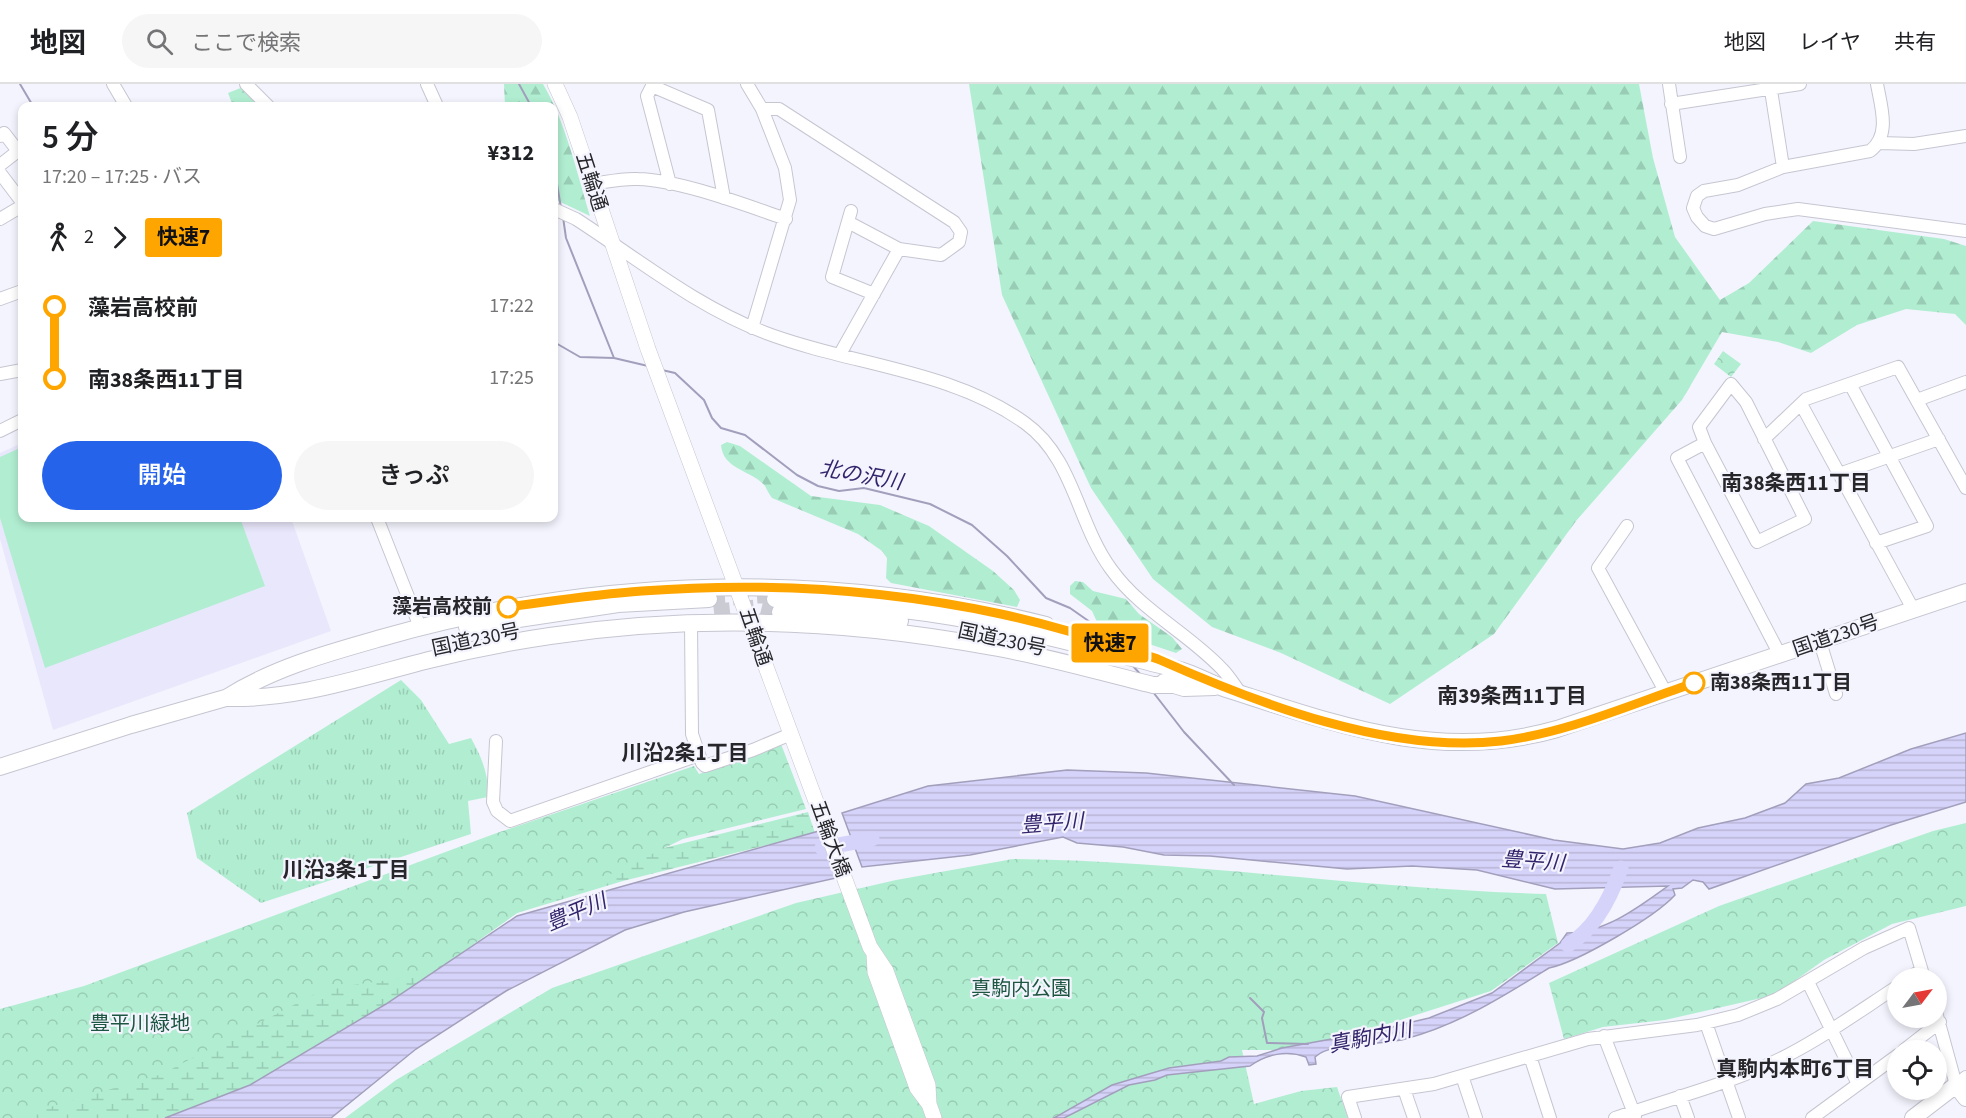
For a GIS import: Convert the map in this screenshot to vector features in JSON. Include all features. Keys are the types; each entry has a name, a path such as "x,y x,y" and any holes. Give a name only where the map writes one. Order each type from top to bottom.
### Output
{"highway":[{"path":"226,698 255,679 341,649 420,627 508,607 640,591 738,588 818,590 900,597 1021,618 1088,635 1143,658"},
{"name":"国道230号","path":"1169,680 1003,639 909,622 777,606 889,608 946,615 1143,658 1169,680 1184,688 1219,687 1378,735 1448,743 1498,741 1534,735 1966,592"},
{"name":"国道230号","path":"0,766 243,693 254,685 276,678 472,626 618,604 712,605"},
{"path":"226,698 260,699 346,683 430,660 528,639 591,630 691,623 750,623 908,633 994,647 1063,664 1169,680"},
{"path":"1913,1118 1963,1087"}],"main road":[{"name":"五輪通","path":"555,84 570,117 648,349 796,749"},
{"name":"五輪大橋","path":"796,749 874,954 875,972 917,1088 931,1111"}],"street":[{"path":"112,84 123,102"},
{"path":"246,84 264,102"},
{"path":"427,84 435,102"},
{"path":"747,84 762,109 788,183 789,200 786,219 752,328"},
{"path":"1669,84 1680,157"},
{"path":"1671,104 1771,86 1800,84"},
{"path":"1877,84 1883,121 1880,143"},
{"path":"670,184 647,96 652,86 708,110 723,198"},
{"path":"1771,86 1784,167"},
{"path":"762,109 779,109 954,222 961,232 959,242 941,255 899,249 850,217 832,277 874,294"},
{"path":"0,136 4,133 18,151 0,165"},
{"path":"1966,136 1914,144 1880,143 1870,151 1784,167 1738,185 1704,191 1697,196 1693,208 1697,217 1706,226 1714,229 1765,214 1798,209 1966,231"},
{"path":"0,173 18,198"},
{"path":"591,184 638,179 670,184 723,198 786,219"},
{"path":"0,219 18,207"},
{"path":"558,211 588,227 719,312 752,328 956,388 1017,417 1035,430 1058,458 1097,548 1115,575 1135,595 1222,669 1241,694"},
{"path":"840,354 899,249"},
{"path":"0,299 18,292"},
{"path":"1764,439 1786,421 1806,399 1899,367 1966,488"},
{"path":"0,374 18,371"},
{"path":"1917,400 1966,382"},
{"path":"1731,384 1746,402 1764,439 1805,519 1757,542 1705,443 1699,427 1731,384"},
{"path":"1850,384 1927,526 1876,543"},
{"path":"1801,404 1913,609"},
{"path":"0,431 18,422"},
{"path":"1839,474 1939,439"},
{"path":"1705,443 1677,458 1780,655"},
{"path":"379,522 420,627"},
{"path":"1627,526 1598,567 1666,693"},
{"path":"691,623 692,734 705,766 791,734"},
{"path":"1820,642 1836,694"},
{"path":"496,741 493,802 497,811 510,821 699,755"},
{"path":"1355,1118 1348,1097 1404,1089 1462,1076 1604,1036 1706,1023 1777,999 1864,948 1909,928 1921,968"},
{"path":"1808,982 1858,1084"},
{"path":"1615,1118 1634,1115 1783,1058 1887,993"},
{"path":"1706,1023 1739,1118"},
{"path":"1914,1040 1927,1028"},
{"path":"1942,1028 1963,1087"},
{"path":"1604,1036 1634,1115"},
{"path":"1530,1056 1550,1118"},
{"path":"1812,1118 1887,1062"},
{"path":"1462,1076 1476,1118"},
{"path":"1404,1089 1414,1118"},
{"path":"1680,1096 1688,1118"}],"shaded area":[{"path":"18,445 18,522 292,522 331,631 53,730 0,539 0,453"}],"green space":[{"path":"504,84 543,84 552,102 505,102"},
{"path":"969,84 1639,84 1653,158 1675,237 1720,300 1749,283 1813,221 1944,239 1966,246 1966,325 1955,314 1906,309 1857,325 1811,353 1778,342 1722,332 1682,400 1576,521 1494,634 1390,704 1281,653 1212,627 1153,579 1091,488 1002,295"},
{"path":"243,87 255,102 231,102 228,93"},
{"path":"558,115 565,132 590,216 558,201"},
{"path":"1723,351 1741,364 1731,377 1714,364"},
{"path":"727,442 740,446 811,496 880,505 929,526 993,571 1014,590 1020,600 1017,607 891,583 886,578 887,558 882,551 858,534 772,498 765,486 727,460 721,445"},
{"path":"18,449 18,522 241,522 265,586 45,668 0,518 0,457"},
{"path":"1075,581 1083,582 1093,591 1126,599 1139,614 1172,637 1182,649 1176,653 1104,629 1097,622 1092,611 1070,594 1070,586"},
{"path":"401,680 421,700 449,744 471,738 478,753 486,774 488,797 468,801 471,834 261,903 197,858 187,813"},
{"name":"豊平川緑地","path":"781,744 806,809 683,839 580,889 517,913 432,974 324,989 162,1074 13,1118 0,1118 0,1009 84,986 494,834 694,766 699,774"},
{"path":"808,812 815,833 623,881 517,913 430,974 362,1040 245,1118 0,1118 0,1113 249,1019 656,850"},
{"path":"1966,823 1966,906 1892,924 1824,960 1775,995 1665,1020 1603,1027 1564,1039 1549,983 1719,906 1933,831"},
{"name":"真駒内公園","path":"1013,859 1147,865 1413,887 1546,894 1558,943 1491,991 1369,1030 1290,1050 1242,1050 1254,1104 1301,1091 1337,1087 1348,1118 345,1118 396,1080 552,988 796,903 896,880"}],"water":[{"path":"1966,733 1966,802 1891,825 1709,889 1703,882 1693,880 1682,888 1673,889 1675,895 1665,904 1615,938 1578,957 1549,968 1497,1000 1443,1026 1395,1041 1333,1048 1315,1057 1316,1064 1309,1065 1306,1057 1299,1055 1277,1054 1250,1066 1167,1075 1129,1085 1064,1118 1054,1118 1112,1085 1169,1068 1221,1061 1229,1057 1257,1056 1282,1048 1359,1034 1381,1033 1395,1026 1429,1018 1492,993 1560,943 1567,933 1595,929 1608,924 1668,886 1555,889 1477,870 1412,866 1347,869 1210,856 1164,855 1123,847 1077,843 1063,837 970,855 862,867 842,813 928,786 1067,770 1146,773 1355,796 1554,840 1623,849 1660,843 1698,828 1745,818 1785,803 1806,784 1839,778 1911,749"},
{"path":"819,831 836,878 684,912 625,930 506,991 416,1049 331,1118 165,1118 250,1085 386,1004 517,916"}],"waterway":[{"path":"20,84 31,102"},
{"name":"北の沢川","path":"519,84 529,102"},
{"name":"北の沢川","path":"558,190 561,208"},
{"name":"北の沢川","path":"563,217 566,238 614,358"},
{"path":"558,344 580,357 614,358 648,366"},
{"name":"北の沢川","path":"662,370 675,373 704,400 712,418 721,428 745,435 797,475 818,486 839,491 864,488 930,504 972,525 1007,556 1046,598 1070,608 1110,636 1119,647"},
{"name":"北の沢川","path":"1133,666 1141,675"},
{"name":"北の沢川","path":"1153,692 1184,732 1234,785"},
{"name":"豊平川","path":"822,848 872,839"},
{"name":"真駒内川","path":"1568,945 1586,930 1601,911 1621,868"},
{"path":"1250,998 1264,1012 1262,1018 1267,1043 1308,1044"}],"tunnel":[{"path":"709,599 766,595 771,597"},
{"path":"714,612 760,607 780,612"}],"bus line":[{"name":"快速7","path":"508,607 640,591 712,587 833,591 900,597 985,610 1088,635 1158,659 1219,687 1334,723 1411,741 1486,742 1542,733 1694,683"}],"place":[{"name":"藻岩高校前","path":"508,607"},
{"name":"南38条西11丁目","path":"1694,683"}],"district":[{"name":"南38条西11丁目","path":"1796,483"},
{"name":"南39条西11丁目","path":"1512,696"},
{"name":"川沿2条1丁目","path":"685,753"},
{"name":"川沿3条1丁目","path":"346,870"},
{"name":"真駒内本町6丁目","path":"1795,1069"}]}
